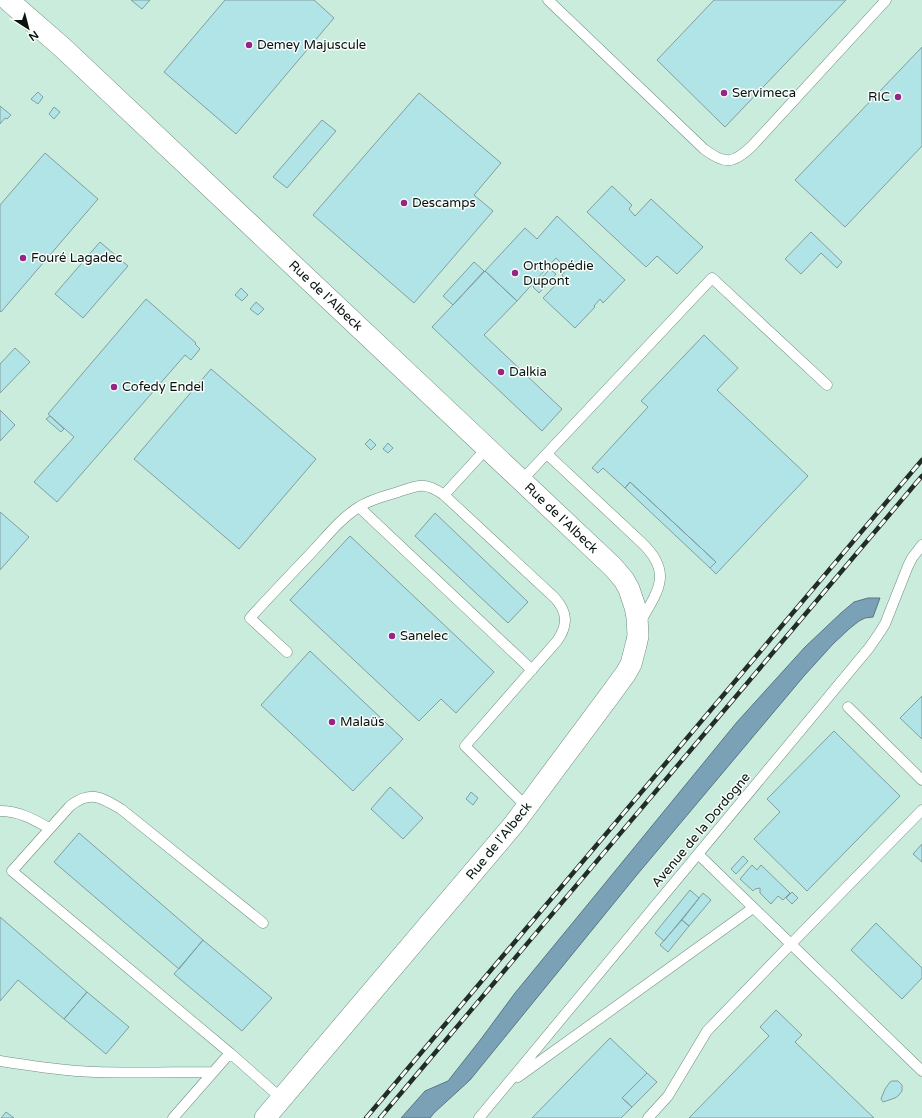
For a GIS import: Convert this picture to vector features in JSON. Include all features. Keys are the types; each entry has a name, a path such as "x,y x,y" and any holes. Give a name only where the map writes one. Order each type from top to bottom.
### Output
{"street":[{"name":"Rue de l'Albeck","path":"8,0 63,48 619,573 624,580 635,607 638,636 631,664 626,673 511,828 265,1118"}],"lane":[{"path":"548,0 704,149 714,157 726,161 739,158 752,146 886,0"},
{"path":"521,481 712,278 827,385"},
{"path":"444,495 487,448"},
{"path":"547,454 648,548 658,564 660,579 657,593 637,627"},
{"path":"287,652 250,618 333,529 359,507 379,497 415,486 422,485 436,489 555,598 562,609 565,621 565,628 562,634 465,746 527,806"},
{"path":"359,507 532,670"},
{"name":"Avenue de la Dordogne","path":"480,1118 874,641 889,614 912,558 922,545"},
{"path":"848,707 922,780"},
{"path":"263,923 121,809 105,800 90,796 76,801 70,806 12,871 230,1053 282,1099"},
{"path":"648,1118 668,1096 707,1032 790,944 922,810"},
{"path":"0,811 27,816 49,828"},
{"path":"698,854 922,1071"},
{"path":"507,1085 753,908"},
{"path":"173,1118 230,1053"},
{"path":"0,1061 75,1071 213,1072"}],"shaded area":[{"path":"0,0 922,0 922,1118 0,1118"}],"water":[{"path":"868,598 880,598 873,617 865,618 859,621 849,629 804,676 636,876 470,1080 430,1118 401,1118 425,1091 448,1081 515,993 737,722 805,647 854,602"}],"building":[{"path":"131,0 150,0 142,9"},
{"name":"Demey Majuscule","path":"225,0 314,0 334,18 236,134 164,72"},
{"name":"Servimeca","path":"714,0 846,0 725,127 657,60"},
{"name":"RIC","path":"922,47 922,146 845,227 795,180"},
{"path":"38,92 43,97 38,104 31,99"},
{"name":"Descamps","path":"419,93 501,163 474,195 493,211 414,303 313,215"},
{"path":"0,106 11,115 7,119 5,118 0,124"},
{"path":"54,107 60,112 54,119 49,114"},
{"path":"322,120 336,131 287,188 273,177"},
{"name":"Fouré Lagadec","path":"45,153 98,199 1,312 0,205"},
{"path":"612,186 632,205 629,209 635,216 651,199 703,247 677,274 657,256 646,267 587,212"},
{"name":"Orthopédie Dupont","path":"557,216 625,280 603,303 600,299 594,306 595,307 575,328 543,298 563,277 562,275 567,269 556,258 517,301 485,271 525,228 537,239"},
{"path":"811,232 842,262 837,268 821,253 801,274 785,259"},
{"path":"100,242 128,266 83,318 55,294"},
{"path":"474,262 484,271 453,305 443,296"},
{"path":"550,269 556,274 539,293 533,287"},
{"name":"Dalkia","path":"485,271 517,301 484,335 562,409 542,431 432,327"},
{"path":"241,288 248,295 242,301 235,295"},
{"name":"Cofedy Endel","path":"146,299 196,343 195,344 200,349 191,360 185,355 57,502 34,482 74,437 48,414"},
{"path":"256,302 264,309 258,315 250,309"},
{"path":"704,335 738,368 717,390 808,476 716,574 710,568 716,562 630,482 625,488 603,468 598,473 592,468 648,407 641,401"},
{"path":"15,348 30,362 0,393 0,364"},
{"path":"211,369 316,459 239,549 134,459"},
{"path":"0,410 15,425 0,441"},
{"path":"50,416 64,429 61,432 46,419"},
{"path":"370,439 376,445 371,450 365,444"},
{"path":"388,443 393,448 388,453 383,449"},
{"path":"630,482 716,562 710,568 625,488"},
{"path":"0,512 29,537 0,570"},
{"path":"435,513 528,602 508,623 415,536"},
{"name":"Sanelec","path":"350,536 494,672 456,713 441,699 419,721 290,600"},
{"name":"Malaüs","path":"310,651 403,739 353,791 261,705"},
{"path":"922,696 922,739 900,718"},
{"path":"834,731 900,796 807,891 754,839 780,812 767,799"},
{"path":"390,787 423,818 403,839 371,809"},
{"path":"471,792 478,798 473,805 466,799"},
{"path":"79,833 203,940 179,969 54,862"},
{"path":"922,844 922,862 913,854"},
{"path":"743,856 748,861 736,874 731,869"},
{"path":"752,865 757,870 761,865 790,893 783,900 778,896 771,904 760,893 760,888 753,891 740,879"},
{"path":"690,890 699,898 664,941 655,933"},
{"path":"792,892 798,898 792,904 786,898"},
{"path":"703,893 711,900 689,926 682,920"},
{"path":"0,917 87,992 64,1019 18,980 0,1001"},
{"path":"682,920 689,926 668,952 660,945"},
{"path":"876,923 922,968 922,978 902,999 851,950"},
{"path":"203,940 272,998 242,1031 174,974"},
{"path":"87,992 129,1027 106,1054 64,1019"},
{"path":"776,1010 802,1035 795,1042 874,1118 689,1118 769,1036 760,1027"},
{"path":"610,1038 647,1073 622,1098 632,1107 621,1118 532,1118"},
{"path":"647,1073 657,1082 632,1107 622,1098"},
{"path":"892,1081 898,1081 902,1085 902,1091 895,1098 883,1102 881,1099 885,1089"},
{"path":"6,1112 14,1118 1,1118"}],"railway":[{"path":"366,1118 922,460"},
{"path":"380,1118 922,476"}],"place":[{"name":"Demey Majuscule","path":"249,45"},
{"name":"Servimeca","path":"724,93"},
{"name":"RIC","path":"898,97"},
{"name":"Descamps","path":"404,203"},
{"name":"Fouré Lagadec","path":"23,258"},
{"name":"Orthopédie Dupont","path":"515,273"},
{"name":"Dalkia","path":"501,372"},
{"name":"Cofedy Endel","path":"114,387"},
{"name":"Sanelec","path":"392,636"},
{"name":"Malaüs","path":"332,722"}]}
